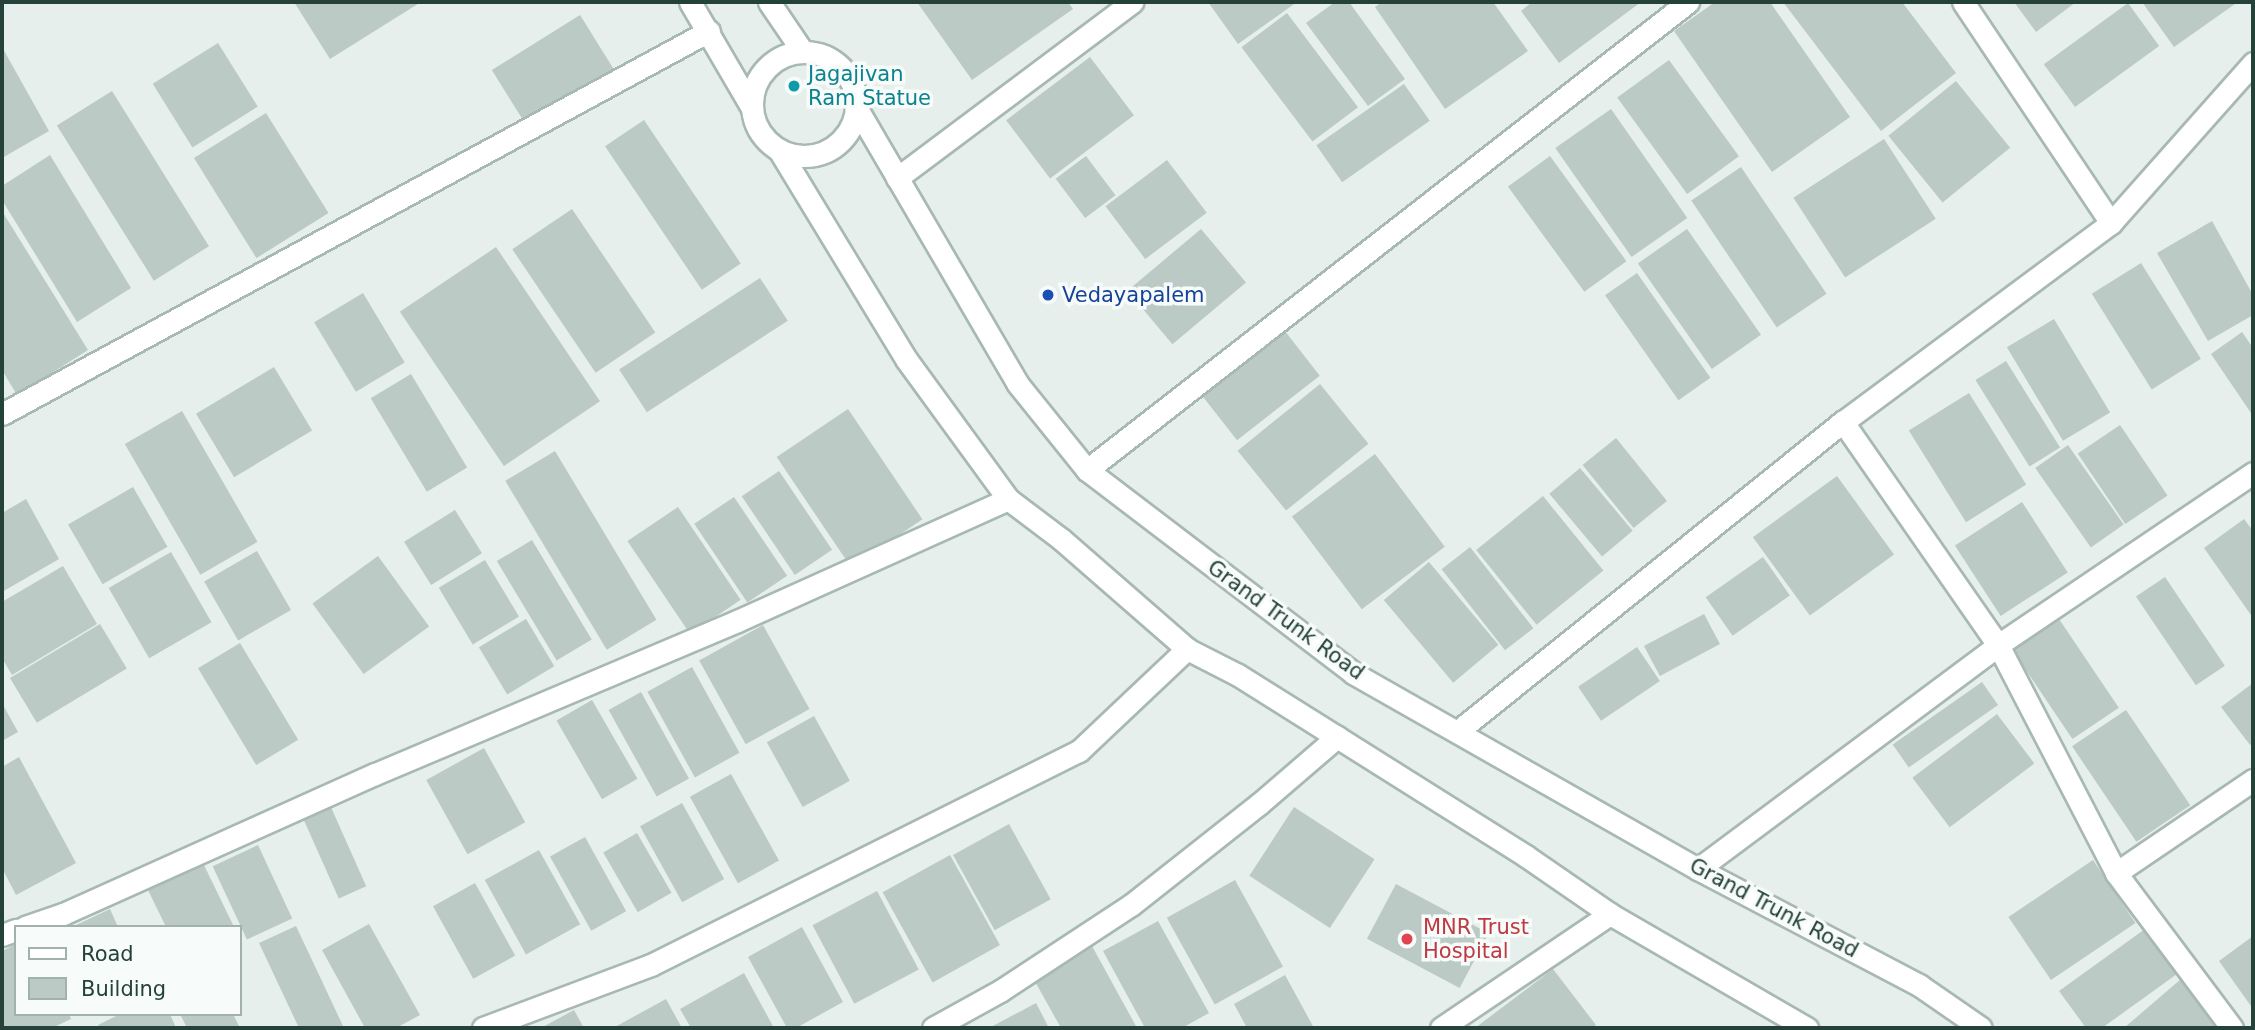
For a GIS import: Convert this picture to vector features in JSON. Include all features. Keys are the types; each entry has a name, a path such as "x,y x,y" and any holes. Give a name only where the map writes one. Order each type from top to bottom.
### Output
{"street":[{"path":"690,2 752,108 756,125 765,140 779,150 795,156 812,156 829,150 842,139 852,124 856,107 854,90 847,75 836,62 803,52 787,54 772,63 760,75 753,91 752,108"},
{"path":"769,2 803,52"},
{"path":"897,178 1132,2"},
{"path":"1087,470 1688,2"},
{"path":"1963,2 2110,223"},
{"path":"2,414 709,31"},
{"path":"1458,731 1843,422 2110,223 2253,63"},
{"name":"Grand Trunk Road","path":"856,107 1017,383 1087,470 1353,673 1698,869 1919,985 1981,1028"},
{"path":"779,150 906,359 1008,499 1060,539 1187,649 1238,676 1337,737 1526,856 1610,914 1807,1028"},
{"path":"1843,422 1998,645 2116,873 2232,1028"},
{"path":"1698,869 1998,645 2253,473"},
{"path":"31,925 63,914 375,774 737,621 1008,499"},
{"path":"484,1028 651,965 1079,751 1187,649"},
{"path":"933,1028 1000,990 1131,905 1259,804 1337,737"},
{"path":"2116,873 2253,780"},
{"path":"1441,1028 1610,914"}],"building":[{"path":"294,2 421,2 330,59"},
{"path":"917,2 1068,2 1073,9 972,80"},
{"path":"1208,2 1297,2 1238,44"},
{"path":"1335,2 1349,2 1405,79 1368,106 1306,23"},
{"path":"1382,2 1493,2 1528,51 1445,109 1375,7"},
{"path":"1532,2 1641,2 1559,63 1521,11"},
{"path":"1715,2 1770,2 1850,117 1772,172 1674,31"},
{"path":"1783,2 1902,2 1956,73 1881,131"},
{"path":"2014,2 2076,2 2036,32"},
{"path":"2142,2 2233,2 2235,4 2174,47"},
{"path":"2128,3 2159,46 2075,107 2044,64"},
{"path":"1287,13 1358,107 1312,142 1241,47"},
{"path":"580,15 619,77 530,132 492,70"},
{"path":"218,43 258,107 192,147 153,84"},
{"path":"2,47 49,131 2,158"},
{"path":"1090,57 1134,115 1050,178 1006,120"},
{"path":"1669,60 1739,156 1687,194 1617,98"},
{"path":"1956,81 2010,148 1943,203 1888,136"},
{"path":"1404,84 1430,121 1342,182 1316,145"},
{"path":"112,91 209,246 154,281 57,125"},
{"path":"1611,109 1687,218 1632,257 1555,148"},
{"path":"266,113 329,213 256,258 194,158"},
{"path":"644,120 741,263 702,290 605,146"},
{"path":"1884,139 1936,219 1845,277 1793,198"},
{"path":"50,155 131,288 77,322 2,200 2,186"},
{"path":"1086,156 1115,195 1085,218 1056,179"},
{"path":"1550,156 1626,261 1584,292 1508,187"},
{"path":"1167,160 1207,213 1145,259 1106,206"},
{"path":"1741,167 1827,294 1777,327 1691,201"},
{"path":"572,209 655,333 596,373 512,249"},
{"path":"2,211 88,350 17,395 2,370"},
{"path":"2212,221 2253,295 2253,315 2208,341 2157,253"},
{"path":"1201,229 1246,283 1172,344 1127,291"},
{"path":"1687,229 1761,335 1712,369 1638,263"},
{"path":"496,247 600,401 504,466 400,312"},
{"path":"2141,263 2201,359 2152,390 2092,294"},
{"path":"1637,273 1710,378 1678,400 1605,295"},
{"path":"760,278 788,321 647,412 619,369"},
{"path":"363,293 405,362 356,392 314,322"},
{"path":"2054,319 2110,412 2063,441 2007,347"},
{"path":"1281,326 1320,376 1237,440 1198,391"},
{"path":"2242,332 2253,348 2253,416 2211,354"},
{"path":"2006,361 2060,448 2030,467 1975,380"},
{"path":"274,367 312,430 234,477 196,414"},
{"path":"411,374 467,467 427,492 371,398"},
{"path":"1320,384 1368,444 1286,511 1238,451"},
{"path":"1969,393 2026,485 1966,522 1909,431"},
{"path":"848,409 922,519 851,567 777,457"},
{"path":"182,411 258,542 200,575 125,444"},
{"path":"2120,425 2168,495 2125,524 2078,454"},
{"path":"1616,438 1667,501 1634,528 1583,465"},
{"path":"2068,445 2124,524 2091,547 2035,468"},
{"path":"555,451 656,620 607,650 505,481"},
{"path":"1375,454 1445,547 1362,609 1292,517"},
{"path":"1580,468 1633,531 1602,557 1549,494"},
{"path":"779,471 832,550 795,575 742,496"},
{"path":"1837,476 1894,554 1810,616 1753,537"},
{"path":"133,487 168,547 103,584 68,524"},
{"path":"1543,496 1603,571 1537,625 1476,550"},
{"path":"734,497 787,576 747,603 694,524"},
{"path":"26,499 59,559 2,592 2,513"},
{"path":"2022,502 2068,572 2001,616 1955,546"},
{"path":"678,507 741,600 690,634 627,541"},
{"path":"455,510 482,553 431,585 404,542"},
{"path":"2244,519 2253,531 2253,618 2204,548"},
{"path":"532,540 592,639 557,661 497,561"},
{"path":"1470,547 1533,628 1505,650 1442,569"},
{"path":"257,551 291,610 238,640 204,582"},
{"path":"171,552 212,622 149,658 109,588"},
{"path":"378,556 429,626 364,674 312,604"},
{"path":"1763,557 1790,596 1733,636 1706,597"},
{"path":"485,560 519,617 473,644 439,588"},
{"path":"1429,562 1498,645 1453,683 1384,600"},
{"path":"63,566 97,624 12,675 2,658 2,602"},
{"path":"2165,577 2225,666 2196,685 2136,597"},
{"path":"1704,614 1720,644 1660,676 1644,646"},
{"path":"526,619 554,666 507,694 479,647"},
{"path":"2059,619 2119,708 2072,739 2013,650"},
{"path":"100,624 127,669 37,723 10,678"},
{"path":"763,625 810,709 746,744 699,660"},
{"path":"240,643 298,740 256,765 198,668"},
{"path":"1637,647 1660,681 1601,721 1578,687"},
{"path":"692,667 740,753 695,777 647,692"},
{"path":"1982,682 1998,705 1909,767 1893,745"},
{"path":"2253,683 2253,742 2250,745 2221,707"},
{"path":"641,692 689,779 657,797 609,710"},
{"path":"592,700 638,779 602,799 556,720"},
{"path":"2,703 18,732 2,741"},
{"path":"2126,710 2190,805 2136,842 2072,746"},
{"path":"1997,714 2034,764 1950,827 1912,778"},
{"path":"814,716 850,781 803,807 767,742"},
{"path":"484,748 525,822 467,854 426,780"},
{"path":"19,757 76,863 16,895 2,868 2,767"},
{"path":"731,774 779,861 738,883 690,797"},
{"path":"682,803 724,879 682,902 640,826"},
{"path":"330,805 366,886 339,899 303,817"},
{"path":"1294,807 1375,859 1330,928 1249,876"},
{"path":"1009,824 1051,899 995,930 953,855"},
{"path":"637,833 672,893 638,912 603,852"},
{"path":"585,837 626,911 591,931 550,856"},
{"path":"258,845 292,918 247,940 213,866"},
{"path":"539,850 580,924 526,954 485,880"},
{"path":"950,855 1000,945 933,982 883,892"},
{"path":"2093,860 2135,923 2051,980 2008,917"},
{"path":"203,863 233,925 165,925 148,890"},
{"path":"1235,880 1283,967 1215,1004 1167,918"},
{"path":"475,883 515,956 473,979 433,906"},
{"path":"1396,884 1489,933 1460,988 1367,939"},
{"path":"877,891 919,970 854,1004 813,925"},
{"path":"110,909 117,925 76,925"},
{"path":"1158,921 1209,1013 1182,1028 1145,1028 1103,951"},
{"path":"369,924 420,1015 396,1028 365,1028 322,950"},
{"path":"296,926 344,1028 299,1028 259,943"},
{"path":"802,927 843,1002 796,1028 787,1028 748,957"},
{"path":"2145,929 2177,974 2102,1028 2086,1028 2059,991"},
{"path":"2253,936 2253,1009 2219,961"},
{"path":"14,945 14,1016 70,1016 71,1019 52,1028 2,1028 2,951"},
{"path":"1092,946 1137,1028 1061,1028 1033,978"},
{"path":"1553,969 1596,1025 1591,1028 1475,1028"},
{"path":"744,973 774,1028 691,1028 680,1009"},
{"path":"1285,975 1314,1028 1247,1028 1234,1004"},
{"path":"2181,979 2223,1028 2124,1028"},
{"path":"666,999 682,1028 613,1028"},
{"path":"1036,1003 1049,1028 989,1028"},
{"path":"574,1010 584,1028 541,1028"},
{"path":"116,1016 171,1016 176,1028 100,1028 98,1025"},
{"path":"181,1016 234,1016 240,1028 187,1028"}],"place":[{"name":"Jagajivan Ram Statue","path":"794,86"},
{"name":"Vedayapalem","path":"1048,295"},
{"name":"MNR Trust Hospital","path":"1407,939"}]}
